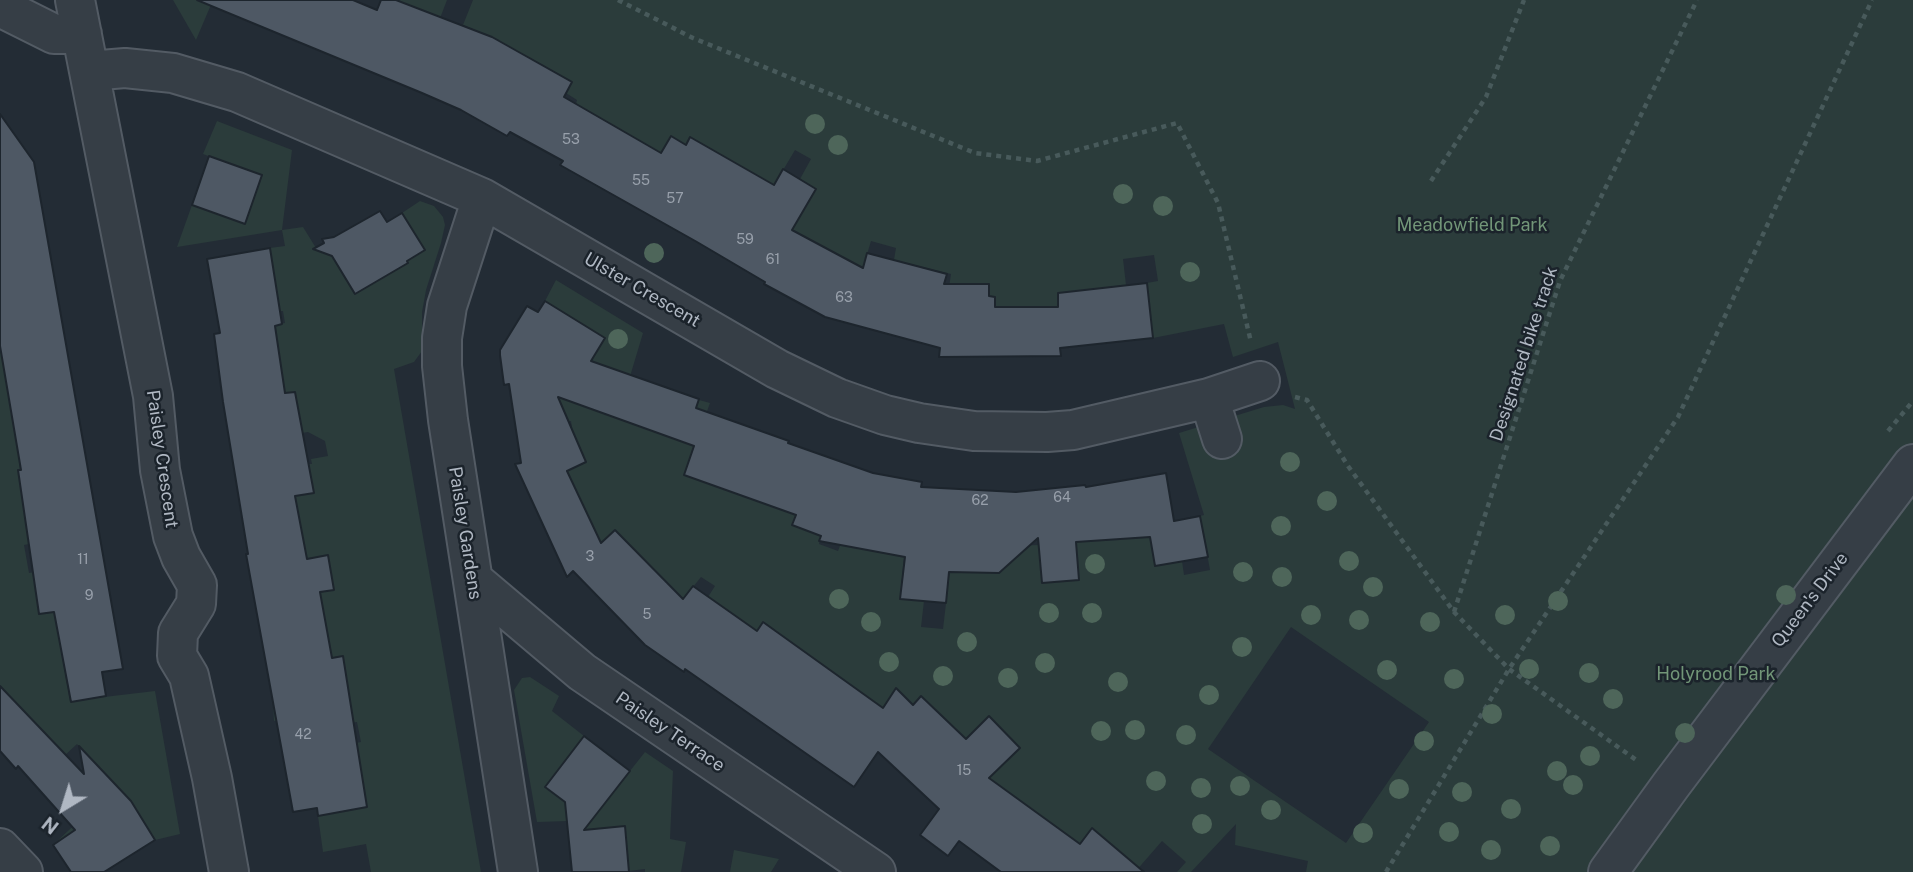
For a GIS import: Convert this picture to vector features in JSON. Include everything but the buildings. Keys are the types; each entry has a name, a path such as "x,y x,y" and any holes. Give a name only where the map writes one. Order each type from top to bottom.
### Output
{"street":[{"path":"0,6 54,34 78,17"},
{"name":"Paisley Crescent","path":"78,17 153,396 160,470 173,536 181,557 197,584 196,604 178,633 177,656 189,676 212,778 229,872"},
{"name":"Ulster Crescent","path":"89,71 125,68 173,73 229,89 482,198 786,374 837,398 886,415 960,430 998,433 1073,430 1209,398 1260,381"},
{"name":"Paisley Gardens","path":"482,198 447,306 442,338 448,420 518,872"},
{"path":"1209,398 1222,439"},
{"name":"Queen's Drive","path":"1608,872 1913,464"},
{"name":"Paisley Terrace","path":"473,580 582,672 876,872"},
{"path":"0,848 23,872"}],"path":[{"path":"618,0 693,38 975,153 1037,161 1177,123 1219,203 1260,381 1268,393 1283,393 1307,400 1355,476 1454,612 1509,669 1671,785"},
{"path":"1431,181 1486,97 1524,0"},
{"name":"Designated bike track","path":"1454,612 1560,281 1696,0"},
{"path":"1386,872 1509,669 1678,417 1872,0"}],"green space":[{"path":"173,0 213,0 196,40"},
{"path":"396,0 447,0 414,86 411,6"},
{"path":"473,0 1913,0 1913,872 1306,872 1308,861 1235,845 1236,824 1191,872 1177,872 1186,862 1162,841 1135,872 1092,829 1057,870 1044,818 1014,796 979,786 1020,748 989,717 948,755 921,697 913,705 896,689 853,752 770,639 775,630 764,622 717,688 732,613 708,597 715,586 701,577 661,627 675,591 615,530 593,551 567,471 586,462 582,453 520,463 520,455 573,434 571,421 557,424 552,394 593,357 604,338 545,301 556,280 643,333 631,373 629,406 683,442 699,400 710,403 684,475 750,499 761,470 796,514 792,525 821,536 819,544 838,551 852,514 876,552 904,557 900,599 924,601 921,627 943,629 950,569 979,566 986,573 999,573 1005,568 1007,546 1039,545 1043,583 1079,580 1076,542 1110,540 1149,532 1155,566 1182,561 1184,575 1210,570 1200,516 1204,515 1179,433 1264,407 1283,405 1295,409 1278,342 1233,357 1224,324 1153,338 1147,283 1158,281 1154,255 1123,259 1126,285 1058,293 1059,324 1046,307 995,307 994,297 989,296 988,284 961,284 961,308 946,308 951,274 894,260 896,248 871,241 863,268 792,230 816,189 800,179 811,159 795,150 760,209 725,157 691,137 686,145 661,153 576,104 577,100 566,93 572,81 527,56 488,125 477,119 481,111 472,107 499,40 463,25","holes":["1291,627 1429,722 1346,843 1208,749"]},
{"path":"217,121 292,150 282,230 177,247 192,205 245,224 262,176 203,154"},
{"path":"420,201 434,206 443,217 445,225 422,312 422,351 414,362 394,369 481,872 371,872 366,844 323,852 318,816 367,807 363,784 340,746 361,742 357,722 337,725 333,711 274,721 273,704 349,691 343,657 324,660 330,646 326,625 318,626 313,594 334,590 307,559 304,546 248,554 245,538 287,531 282,498 313,493 309,464 312,464 311,459 328,456 325,441 308,432 291,435 299,418 295,392 223,402 222,396 230,394 275,325 285,323 283,311 280,311 270,248 285,246 282,230 303,227 316,248 324,243 354,294 408,263 407,261 424,250 402,213"},
{"path":"0,346 18,450 23,501 43,541 24,545 29,573 47,570 50,585 35,588 39,614 54,611 70,701 155,691 180,834 155,840 81,827 53,845 116,786 77,744 63,757 55,743 11,698 0,702"},
{"path":"530,677 559,696 552,711 584,736 603,805 645,752 673,771 670,839 686,842 681,872 645,872 645,869 629,871 624,826 568,832 567,821 537,822 514,690 522,678"},
{"path":"734,850 779,859 771,872 730,872"}],"park label":[{"name":"Meadowfield Park","path":"1472,225"},
{"name":"Holyrood Park","path":"1716,674"}]}
